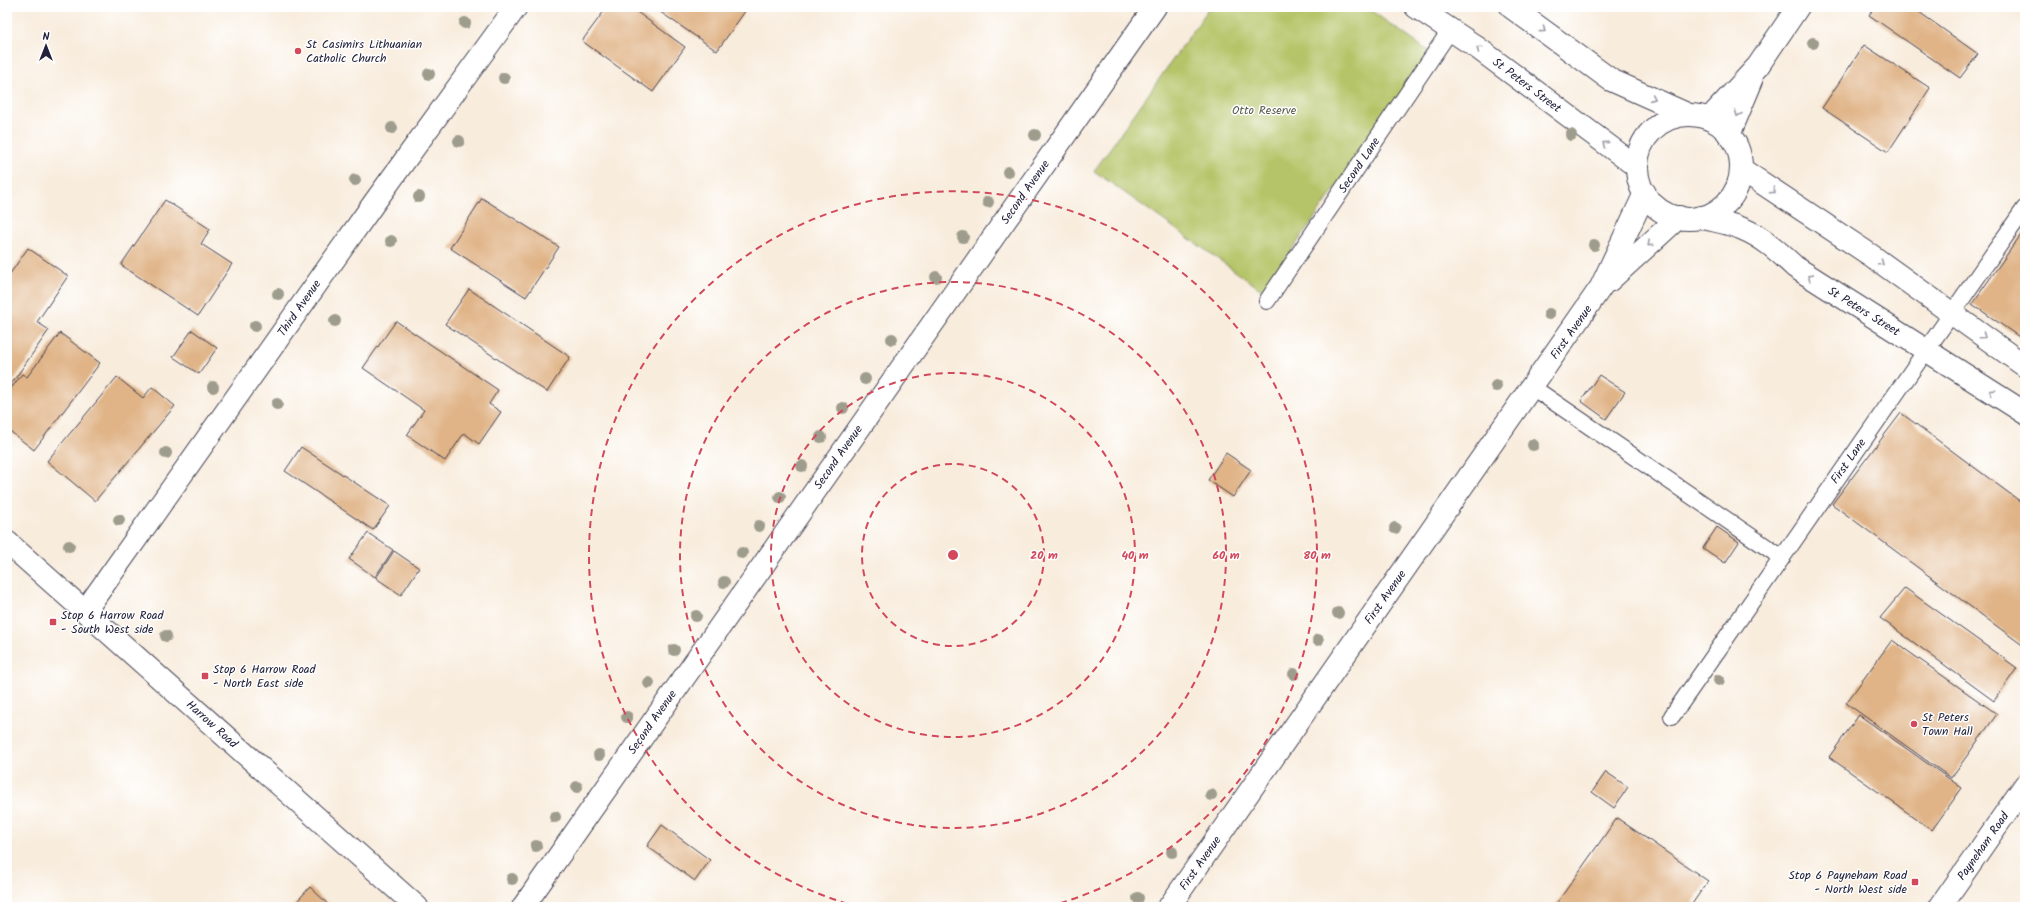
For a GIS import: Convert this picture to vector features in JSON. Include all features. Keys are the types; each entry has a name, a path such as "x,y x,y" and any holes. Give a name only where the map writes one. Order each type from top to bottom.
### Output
{"street":[{"name":"Third Avenue","path":"85,611 374,203 516,7"},
{"name":"Second Avenue","path":"522,907 1155,7"},
{"name":"St Peters Street","path":"1416,7 1451,29 1637,167"},
{"path":"1511,7 1611,80 1699,117 1726,130 1738,148 1741,169 1736,189 1726,204 1708,216 1671,216 1655,207 1640,185 1637,167 1640,149 1652,130 1667,120 1699,117 1758,66"},
{"path":"1729,135 1758,66 1798,7"},
{"path":"1741,169 1872,256 2025,366"},
{"name":"First Avenue","path":"1169,907 1601,288 1645,193"},
{"name":"St Peters Street","path":"1690,217 1741,228 1758,236 1773,247 1795,267 2025,413"},
{"name":"First Avenue","path":"1601,288 1690,217"},
{"name":"Harrow Road","path":"7,542 417,907"},
{"name":"Payneham Road","path":"1940,907 2025,785"}],"lane":[{"name":"Second Lane","path":"1267,301 1451,29"},
{"name":"First Lane","path":"1672,716 1781,557 2025,208"},
{"path":"1532,387 1781,557"}],"green space":[{"name":"Otto Reserve","path":"1210,7 1366,7 1431,53 1263,291 1094,171"}],"building":[{"path":"607,7 630,7 685,47 653,92 582,41"},
{"path":"653,7 748,7 717,51"},
{"path":"1875,7 1912,7 1978,54 1960,78 1869,15"},
{"path":"1864,45 1930,88 1888,152 1822,108"},
{"path":"482,198 559,247 526,297 450,248"},
{"path":"165,200 210,229 201,244 232,264 198,316 121,265"},
{"path":"2025,229 2025,341 1972,304"},
{"path":"28,248 68,276 37,322 49,330 7,390 7,278"},
{"path":"469,289 570,357 547,392 445,324"},
{"path":"396,321 498,390 489,404 501,412 479,444 464,433 445,461 407,435 424,410 363,368"},
{"path":"192,330 217,348 199,374 173,357"},
{"path":"60,333 100,363 34,450 7,429 7,394 22,374 27,377"},
{"path":"1599,375 1625,392 1606,419 1581,401"},
{"path":"117,377 143,398 152,387 175,406 95,501 47,461"},
{"path":"1901,413 2025,505 2025,647 1832,504"},
{"path":"301,447 390,506 373,530 285,471"},
{"path":"1226,453 1251,470 1233,497 1208,480"},
{"path":"1717,527 1739,542 1725,563 1703,548"},
{"path":"368,533 393,550 375,577 349,559"},
{"path":"394,551 419,568 401,595 376,578"},
{"path":"1905,588 2017,668 1994,701 1880,618"},
{"path":"1892,640 1997,714 1951,778 1846,703"},
{"path":"1859,715 1962,788 1932,830 1829,757"},
{"path":"1606,772 1628,787 1614,808 1592,792"},
{"path":"1617,818 1708,881 1690,907 1554,907"},
{"path":"662,825 710,860 695,881 647,846"},
{"path":"310,887 331,907 292,907"}],"place":[{"name":"St Casimirs Lithuanian Catholic Church","path":"298,51"},
{"name":"Stop 6 Harrow Road - South West side","path":"53,622"},
{"name":"Stop 6 Harrow Road - North East side","path":"205,676"},
{"name":"St Peters Town Hall","path":"1914,724"},
{"name":"Stop 6 Payneham Road - North West side","path":"1915,882"}]}
